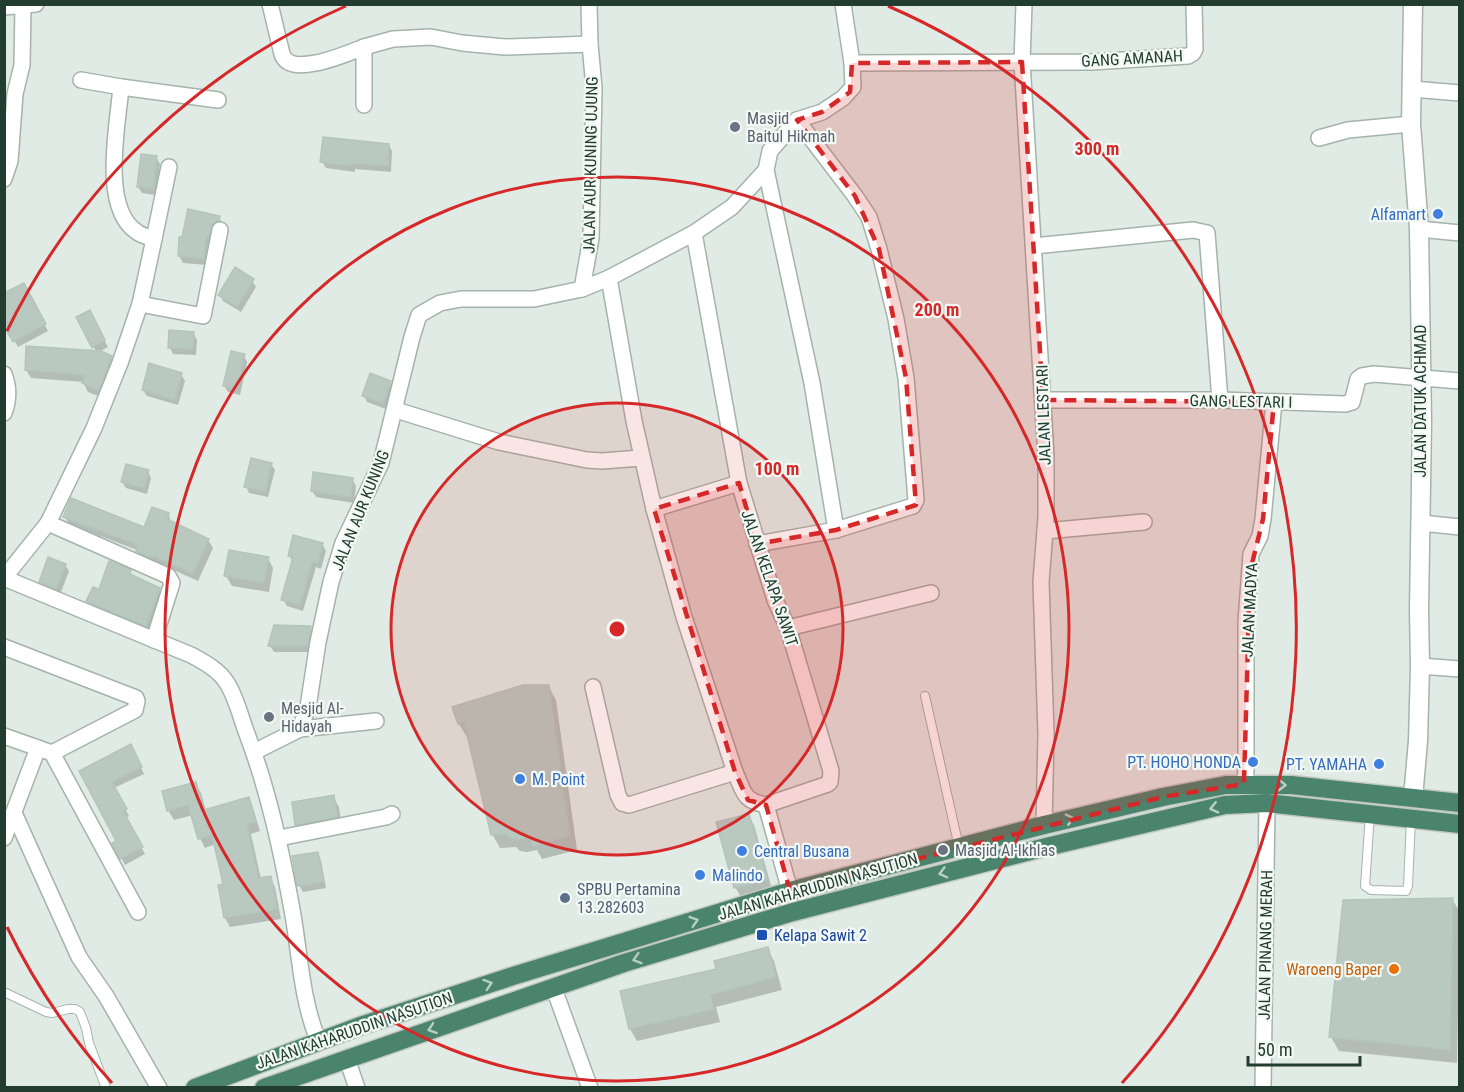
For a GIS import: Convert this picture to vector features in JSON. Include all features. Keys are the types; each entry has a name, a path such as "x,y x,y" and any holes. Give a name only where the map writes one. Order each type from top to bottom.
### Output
{"highway":[{"name":"JALAN KAHARUDDIN NASUTION","path":"195,1088 318,1040 513,976 790,891 1044,825 1209,787 1244,784 1291,785 1460,804"},
{"name":"JALAN KAHARUDDIN NASUTION","path":"264,1088 553,986 793,912 1046,847 1225,805 1267,803 1460,824"},
{"path":"668,929 673,948"}],"street":[{"path":"270,4 283,59 288,63 299,65 325,62 393,39 431,37 505,47 590,44"},
{"name":"JALAN AUR KUNING UJUNG","path":"582,289 591,238 594,88 589,4"},
{"path":"836,530 812,383 766,170 770,151 797,120 822,112 843,98 853,87 852,63 843,4"},
{"name":"JALAN LESTARI","path":"1024,4 1022,62 1044,400 1045,531 1041,582 1046,734 1044,825"},
{"name":"GANG AMANAH","path":"852,63 1091,62 1188,57 1195,49 1194,4"},
{"name":"JALAN DATUK ACHMAD","path":"1413,4 1411,124 1419,229 1422,421 1420,666 1418,741 1413,798"},
{"path":"4,7 30,5 22,64 10,95 10,161 4,179"},
{"path":"364,47 364,105"},
{"path":"81,80 218,100"},
{"path":"121,87 114,159 116,202 129,225 137,233 154,239"},
{"path":"1412,89 1460,93"},
{"path":"757,544 836,530 906,509 915,504 906,378 894,309 879,249 868,217 855,196 797,120"},
{"path":"1319,138 1348,129 1411,124"},
{"path":"169,167 140,304 120,363 94,428 48,523 5,578 204,662 228,684 254,752 279,838 294,918 297,952 313,1028 318,1040"},
{"path":"582,289 609,278 694,233 732,207 766,170"},
{"path":"1419,229 1460,233"},
{"path":"140,304 203,316 220,230"},
{"path":"1034,246 1193,230 1207,233 1220,400"},
{"name":"JALAN KELAPA SAWIT","path":"694,233 739,483 775,600 788,628 831,771 828,784 766,805"},
{"path":"609,278 641,458 684,617 735,772 748,800 766,805 790,891"},
{"name":"JALAN AUR KUNING","path":"300,729 308,707 318,642 331,582 343,543 381,463 419,315 440,303 461,300 534,299 582,289"},
{"path":"4,374 8,384 8,403 4,413"},
{"name":"GANG LESTARI I","path":"1044,400 1220,400 1345,404 1352,402 1358,379 1362,376 1374,374 1420,377"},
{"path":"1420,377 1460,381"},
{"name":"JALAN MADYA","path":"1244,784 1246,771 1246,622 1251,554 1258,542 1263,519 1274,402"},
{"path":"396,410 499,442 587,460 641,458"},
{"path":"654,509 739,483"},
{"path":"1045,531 1144,522"},
{"path":"48,523 168,576 172,583 154,640"},
{"path":"1421,523 1460,526"},
{"path":"788,628 931,594"},
{"path":"4,648 136,698 137,701 135,710 45,751 4,838"},
{"path":"1420,666 1460,669"},
{"path":"593,687 618,795 622,803 629,805 735,772"},
{"path":"254,752 300,729 376,721"},
{"path":"4,736 45,751 138,912"},
{"name":"JALAN PINANG MERAH","path":"1263,1088 1267,803"},
{"path":"14,813 75,950 106,996 159,1088"},
{"path":"279,838 392,814"},
{"path":"553,986 590,1088"},
{"path":"347,1059 357,1088"}],"lane":[{"path":"925,696 959,847"},
{"path":"1370,814 1365,886 1371,890 1406,891 1411,818"},
{"path":"4,992 46,1012 75,1009 80,1012 86,1028 88,1043 106,1088"}],"highlighted area":[{"path":"1022,62 1043,400 1274,402 1263,519 1250,572 1244,784 1163,797 790,891 766,805 748,800 735,772 654,509 739,483 757,544 836,530 916,505 906,378 879,249 855,196 797,120 822,112 850,92 852,63"}],"building":[{"path":"323,137 389,144 388,166 352,163 352,166 320,162"},
{"path":"141,154 157,156 153,189 137,187"},
{"path":"188,209 220,216 219,221 212,224 209,237 206,237 204,259 178,256 179,237 182,237"},
{"path":"235,267 254,279 237,307 218,295"},
{"path":"24,283 46,324 13,342 4,326 4,293"},
{"path":"90,310 105,340 92,348 76,317"},
{"path":"169,330 194,332 193,349 168,348"},
{"path":"26,346 101,351 112,356 99,390 82,383 85,375 25,370"},
{"path":"231,351 245,354 237,389 223,386"},
{"path":"149,363 182,373 175,400 142,390"},
{"path":"370,373 391,381 383,403 362,396"},
{"path":"251,458 272,463 265,492 244,487"},
{"path":"126,464 149,470 144,488 121,482"},
{"path":"313,472 353,478 351,497 311,491"},
{"path":"71,498 144,527 152,507 169,513 167,519 209,539 193,574 154,556 153,558 136,551 138,545 63,517"},
{"path":"293,535 323,543 318,563 312,562 300,605 281,600 293,557 288,556"},
{"path":"229,550 269,557 264,583 224,576"},
{"path":"48,557 66,564 56,589 39,582"},
{"path":"109,561 131,570 130,574 160,588 146,626 86,601 93,587 99,589"},
{"path":"274,625 311,626 308,646 268,646"},
{"name":"M. Point","path":"523,685 549,685 570,836 533,846 530,837 518,839 511,838 507,834 491,835 464,722 458,724 452,707"},
{"path":"131,744 142,767 112,782 127,809 123,811 143,847 120,859 112,843 116,841 79,771"},
{"path":"196,782 204,810 249,797 256,822 247,824 258,878 271,876 277,909 224,918 218,885 223,884 212,835 198,839 188,805 167,811 162,791"},
{"path":"334,795 337,817 295,825 292,802"},
{"name":"Central Busana","path":"749,814 767,879 734,888 716,822"},
{"path":"318,852 324,882 297,886 292,856"},
{"name":"Waroeng Baper","path":"1453,898 1450,1050 1329,1037 1343,900"},
{"path":"768,947 776,977 710,995 714,1009 629,1029 620,991 716,969 714,961"}],"place":[{"name":"Masjid Baitul Hikmah","path":"735,127"},
{"name":"Alfamart","path":"1438,214"},
{"name":"Mesjid Al- Hidayah","path":"269,717"},
{"name":"PT. HOHO HONDA","path":"1253,762"},
{"name":"PT. YAMAHA","path":"1379,764"},
{"name":"M. Point","path":"520,779"},
{"name":"Masjid Al-Ikhlas","path":"943,850"},
{"name":"Central Busana","path":"742,851"},
{"name":"Malindo","path":"700,875"},
{"name":"SPBU Pertamina 13.282603","path":"565,898"},
{"name":"Kelapa Sawit 2","path":"762,935"},
{"name":"Waroeng Baper","path":"1394,969"}]}
